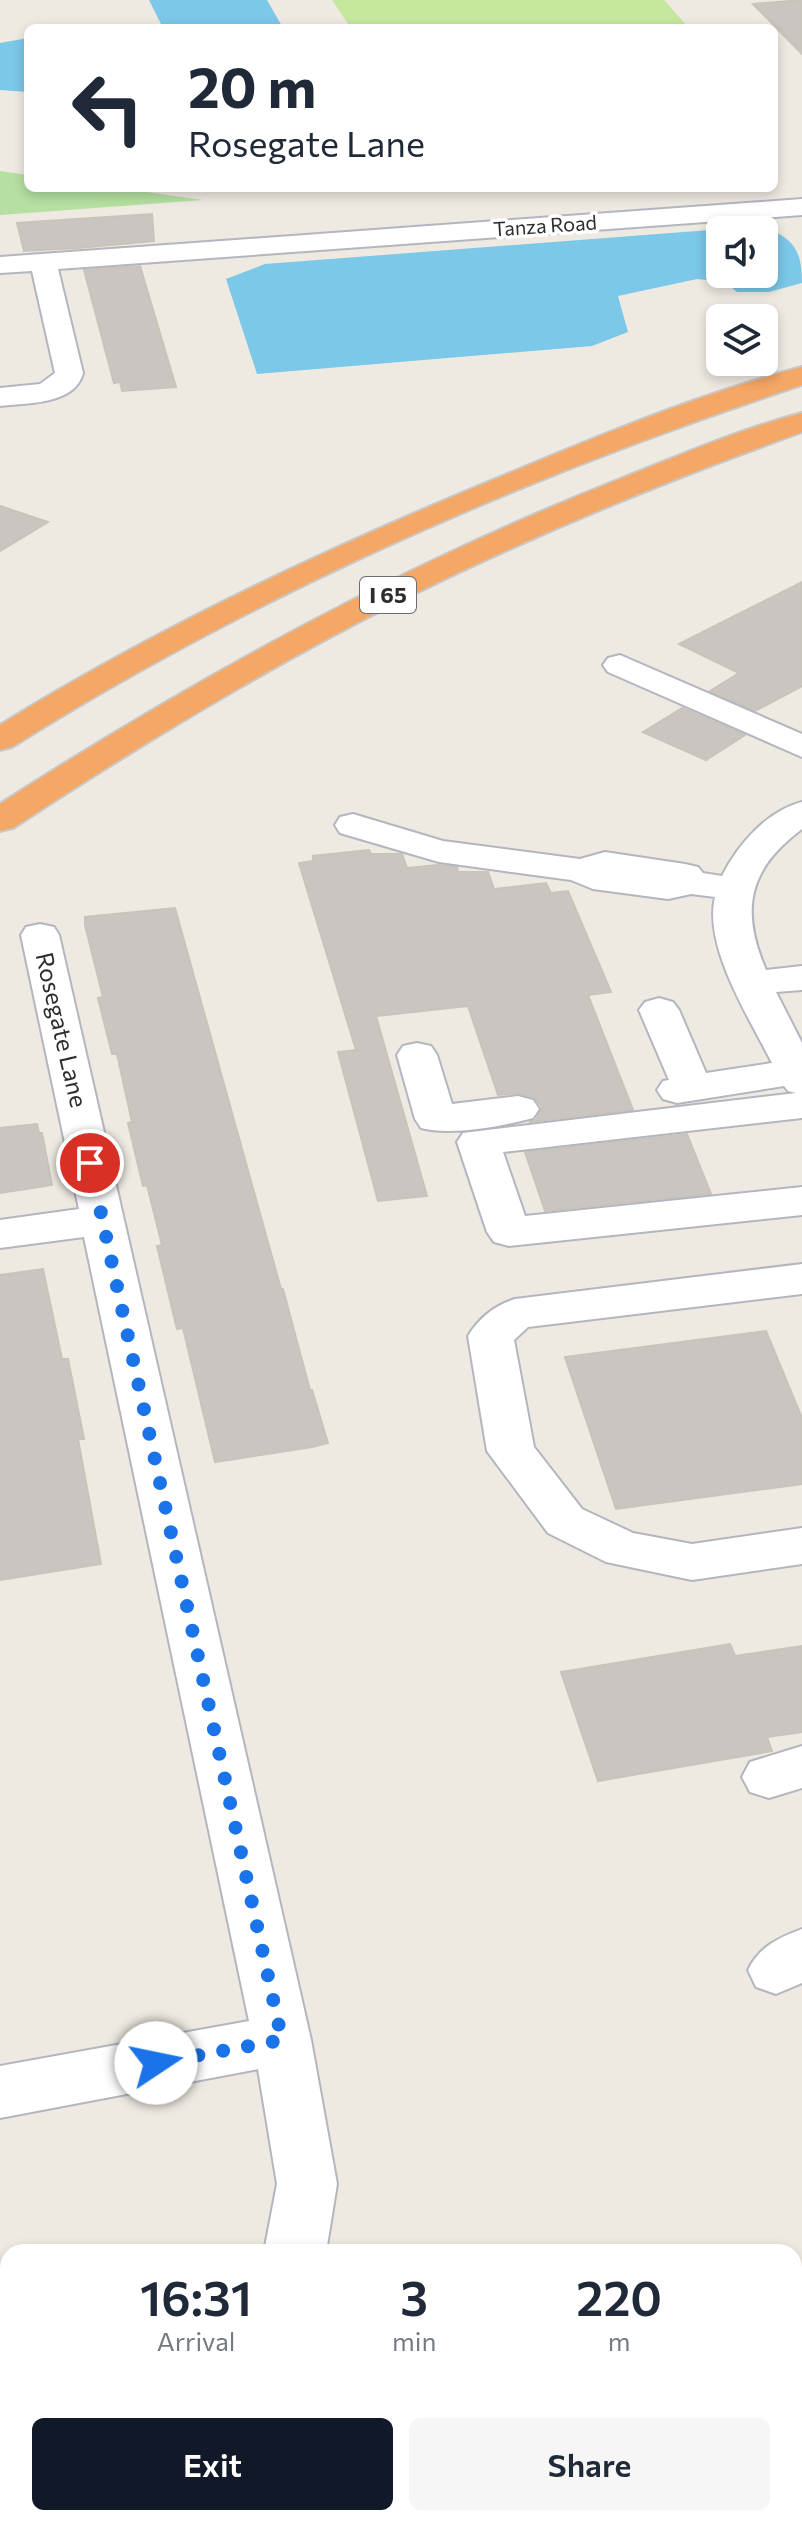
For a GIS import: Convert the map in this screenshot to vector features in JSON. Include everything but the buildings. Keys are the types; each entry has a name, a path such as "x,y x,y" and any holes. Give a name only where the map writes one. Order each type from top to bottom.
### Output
{"highway":[{"name":"I 65","path":"0,740 155,649 301,575 542,468 711,404 802,376"},
{"name":"I 65","path":"0,820 80,766 213,686 360,609 475,552 598,498 802,422"}],"street":[{"name":"Tanza Road","path":"0,265 802,207"},
{"path":"0,397 47,392 67,381 69,373 43,262"},
{"path":"620,665 802,747"},
{"path":"801,1082 738,950 731,921 736,889 743,870 767,839 802,813"},
{"path":"353,825 439,851 581,870 605,863 685,875 691,883 736,889"},
{"name":"Rosegate Lane","path":"40,935 282,2040 307,2184 296,2244"},
{"path":"754,983 802,978"},
{"path":"659,1010 693,1089"},
{"path":"417,1055 436,1119 693,1089 801,1082"},
{"path":"801,1082 478,1142 509,1232 802,1201"},
{"path":"0,1234 103,1220"},
{"path":"802,1279 515,1314 491,1336 511,1451 565,1521 623,1549 692,1562 802,1546"},
{"path":"0,2092 282,2040"}],"green space":[{"path":"332,0 664,0 685,24 348,24"},
{"path":"0,171 24,174 24,192 146,192 203,200 0,215"}],"water":[{"path":"149,0 267,0 281,24 161,24"},
{"path":"24,39 24,92 0,90 0,43"},
{"path":"706,230 706,280 697,279 618,296 628,332 592,346 257,374 226,279 265,264"},
{"path":"778,234 794,246 800,261 802,283 769,292 737,292 732,288 778,288"}],"route":[{"path":"90,1163 282,2040 156,2063"}]}
